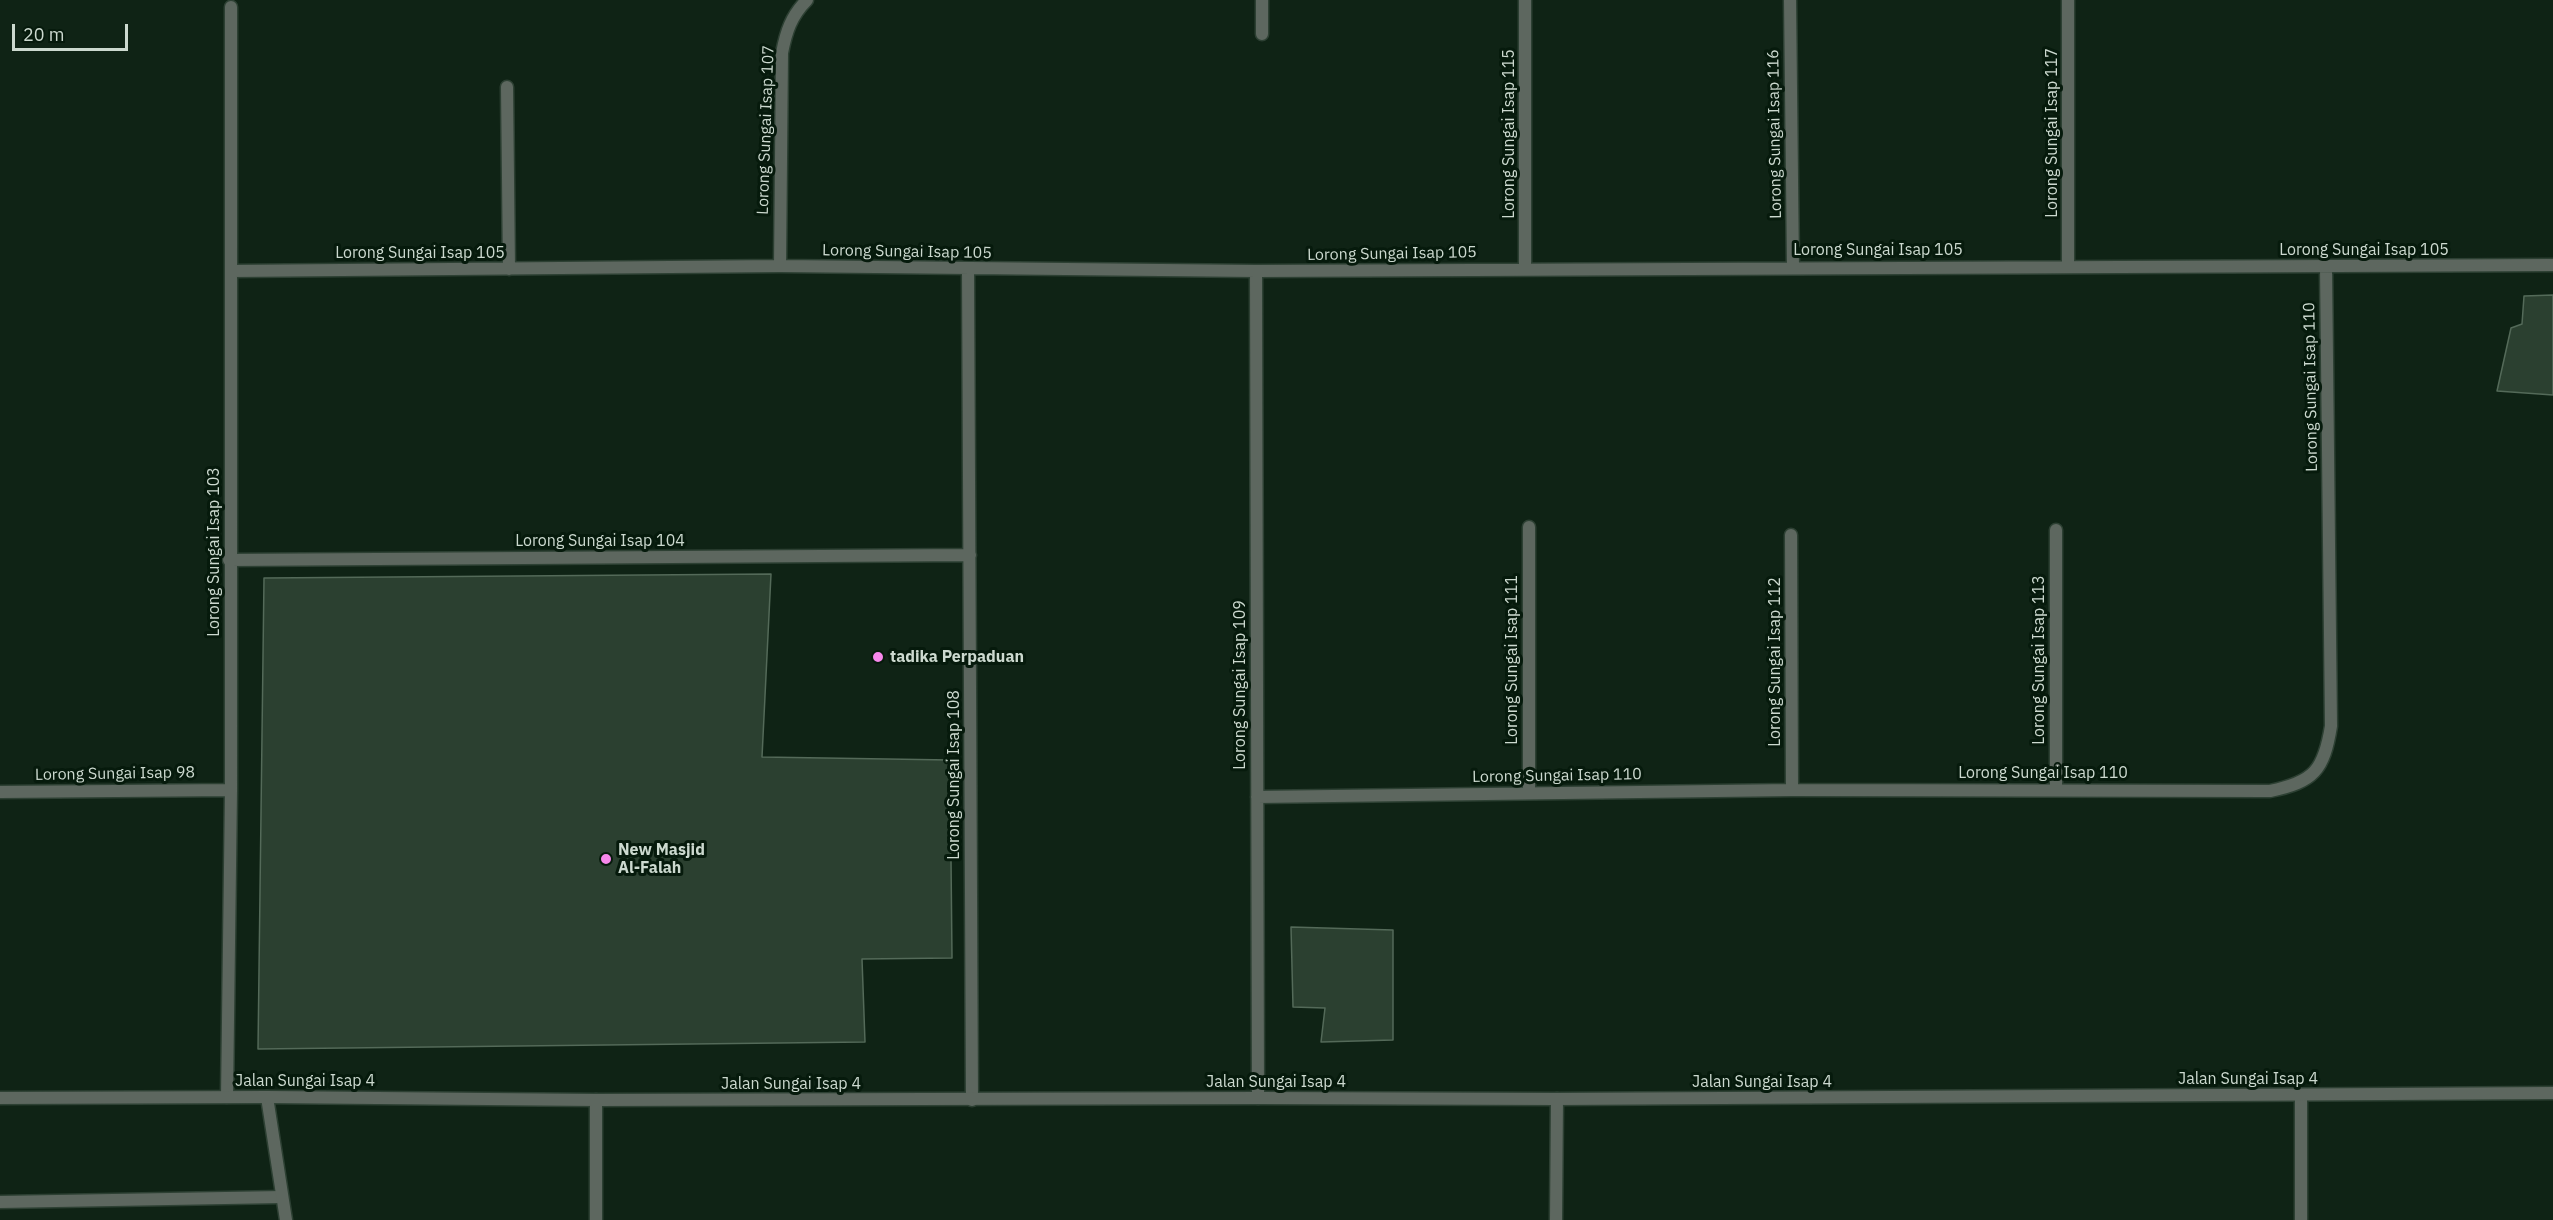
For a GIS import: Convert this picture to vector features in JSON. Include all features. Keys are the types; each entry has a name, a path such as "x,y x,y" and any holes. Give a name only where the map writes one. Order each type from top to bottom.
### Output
{"street":[{"name":"Lorong Sungai Isap 107","path":"780,266 782,54 787,31 796,11 807,0"},
{"path":"1262,0 1262,34"},
{"name":"Lorong Sungai Isap 115","path":"1525,0 1525,269"},
{"name":"Lorong Sungai Isap 116","path":"1790,0 1793,267"},
{"name":"Lorong Sungai Isap 117","path":"2068,0 2068,266"},
{"name":"Lorong Sungai Isap 103","path":"228,1097 231,790 229,560 232,271 231,7"},
{"path":"507,87 509,269"},
{"name":"Lorong Sungai Isap 105","path":"232,271 780,266 1256,272 1793,267 2553,265"},
{"name":"Lorong Sungai Isap 110","path":"1257,797 1792,790 2270,791 2307,780 2320,766 2328,749 2331,726 2326,267"},
{"name":"Lorong Sungai Isap 108","path":"968,270 972,1100"},
{"name":"Lorong Sungai Isap 109","path":"1256,272 1258,1098"},
{"name":"Lorong Sungai Isap 111","path":"1528,792 1529,527"},
{"name":"Lorong Sungai Isap 113","path":"2056,530 2056,789"},
{"name":"Lorong Sungai Isap 112","path":"1791,535 1792,790"},
{"name":"Lorong Sungai Isap 104","path":"229,560 970,555"},
{"name":"Lorong Sungai Isap 98","path":"0,792 231,790"},
{"name":"Jalan Sungai Isap 4","path":"0,1098 1557,1099 2553,1093"},
{"path":"2301,1096 2301,1220"},
{"path":"267,1097 285,1220"},
{"path":"1556,1220 1557,1099"},
{"path":"596,1100 596,1220"},
{"path":"0,1202 282,1197"}],"building":[{"path":"2553,295 2553,395 2497,391 2511,328 2522,324 2524,296"},
{"name":"New Masjid Al-Falah","path":"771,574 762,757 950,760 952,958 862,959 865,1042 258,1049 264,578"},
{"path":"1291,927 1393,930 1393,1040 1321,1042 1325,1008 1293,1007"}],"place":[{"name":"tadika Perpaduan","path":"878,657"},
{"name":"New Masjid Al-Falah","path":"606,859"}]}
